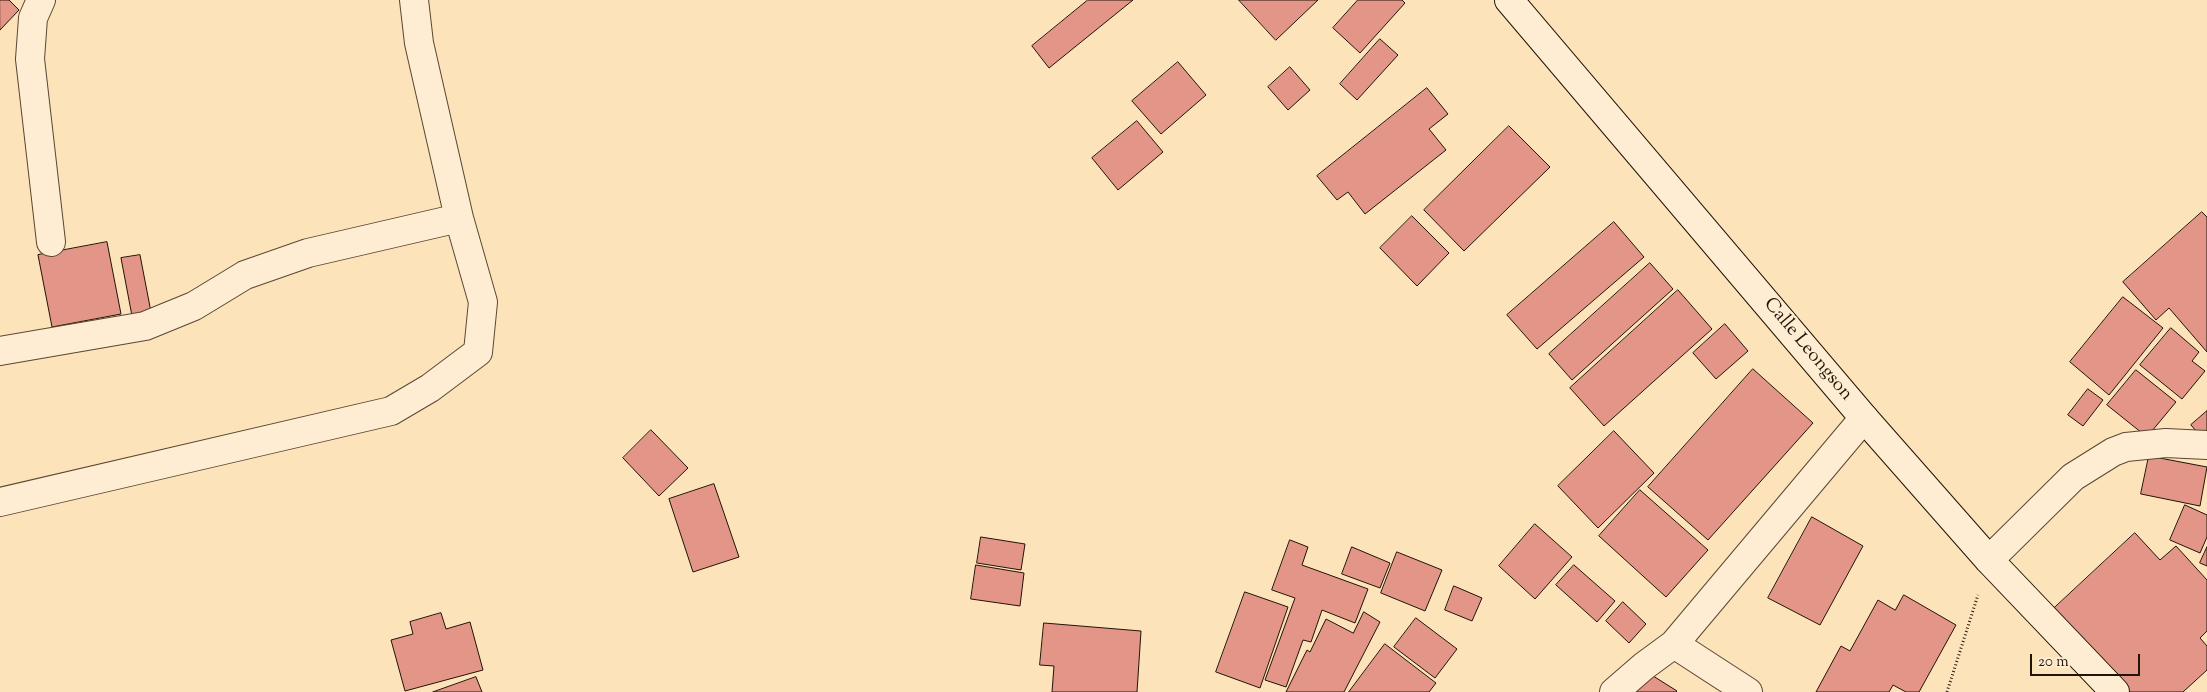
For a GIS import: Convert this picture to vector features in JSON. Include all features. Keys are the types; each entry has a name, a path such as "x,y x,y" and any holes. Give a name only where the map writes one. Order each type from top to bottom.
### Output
{"street":[{"path":"41,0 34,18 30,59 51,242"},
{"path":"0,502 391,410 430,388 478,352 483,302 459,218 419,43 414,0"},
{"name":"Calle Leongson","path":"1509,0 1864,418 1989,560 2115,692"},
{"path":"0,351 146,326 194,306 245,275 272,265 308,253 459,218"},
{"path":"1614,692 1644,666 1674,644 1864,418"},
{"path":"1989,560 2073,477 2113,452 2126,447 2166,443 2207,445"},
{"path":"1674,644 1748,692"}],"path":[{"path":"1946,692 1989,560"}],"building":[{"path":"0,0 9,0 19,10 0,30"},
{"path":"1088,0 1133,0 1049,68 1032,46"},
{"path":"1239,0 1318,0 1276,40"},
{"path":"1358,0 1402,0 1405,3 1360,53 1333,28"},
{"path":"1380,39 1398,55 1357,100 1340,84"},
{"path":"1178,62 1206,95 1161,134 1132,101"},
{"path":"1290,67 1310,90 1288,110 1268,87"},
{"path":"1427,88 1448,114 1429,129 1446,150 1365,214 1348,192 1337,200 1317,176"},
{"path":"1137,121 1163,152 1118,190 1092,158"},
{"path":"1509,126 1550,167 1464,251 1424,210"},
{"path":"2202,212 2207,217 2207,352 2169,308 2156,320 2123,282"},
{"path":"1412,216 1449,253 1417,286 1380,248"},
{"path":"1614,222 1644,257 1537,349 1507,315"},
{"path":"107,242 121,314 52,327 38,255"},
{"path":"140,255 151,312 132,316 121,258"},
{"path":"1650,263 1673,289 1572,380 1549,354"},
{"path":"1678,290 1712,329 1604,426 1570,388"},
{"path":"2123,297 2163,328 2109,395 2070,362"},
{"path":"1725,324 1748,351 1716,379 1693,353"},
{"path":"2171,328 2199,352 2192,361 2205,371 2182,399 2140,365"},
{"path":"1753,369 1813,423 1708,540 1648,487"},
{"path":"2136,370 2176,402 2147,437 2107,405"},
{"path":"2088,389 2103,400 2083,426 2068,415"},
{"path":"2207,411 2207,444 2191,425"},
{"path":"651,430 688,468 659,496 623,458"},
{"path":"1614,431 1654,473 1598,528 1558,486"},
{"path":"2149,456 2207,467 2200,506 2141,494"},
{"path":"714,484 739,557 693,572 669,499"},
{"path":"1640,490 1708,550 1666,597 1599,536"},
{"path":"2185,505 2207,515 2207,537 2200,553 2170,540"},
{"path":"1812,517 1863,546 1820,625 1768,598"},
{"path":"1535,524 1572,557 1535,599 1499,566"},
{"path":"2135,533 2160,560 2176,546 2207,580 2207,631 2200,638 2207,646 2207,670 2183,692 2121,692 2049,613"},
{"path":"981,537 1025,544 1021,570 977,563"},
{"path":"1290,540 1308,547 1302,565 1368,589 1355,623 1322,610 1311,642 1303,640 1286,687 1265,680 1295,598 1272,590"},
{"path":"1352,547 1390,563 1380,588 1342,574"},
{"path":"2207,547 2207,566 2200,563"},
{"path":"1397,552 1442,570 1425,611 1381,593"},
{"path":"976,565 1024,573 1020,606 971,599"},
{"path":"1574,565 1615,601 1597,622 1556,585"},
{"path":"1454,586 1482,598 1472,621 1445,610"},
{"path":"1245,592 1288,607 1260,688 1216,672"},
{"path":"1904,595 1956,625 1919,692 1906,692 1893,685 1889,692 1816,692 1841,646 1850,651 1878,600 1895,610"},
{"path":"1623,602 1646,624 1629,643 1606,621"},
{"path":"1364,612 1380,622 1344,692 1286,692 1307,650 1310,652 1326,619 1353,633"},
{"path":"441,613 446,629 470,622 483,670 405,691 391,640 413,634 410,622"},
{"path":"1416,618 1457,649 1435,678 1394,647"},
{"path":"1044,623 1141,631 1137,692 1052,692 1054,666 1040,665"},
{"path":"1385,644 1436,683 1429,692 1349,692"},
{"path":"1642,669 1677,691 1628,692"},
{"path":"476,677 482,692 433,692"}]}
